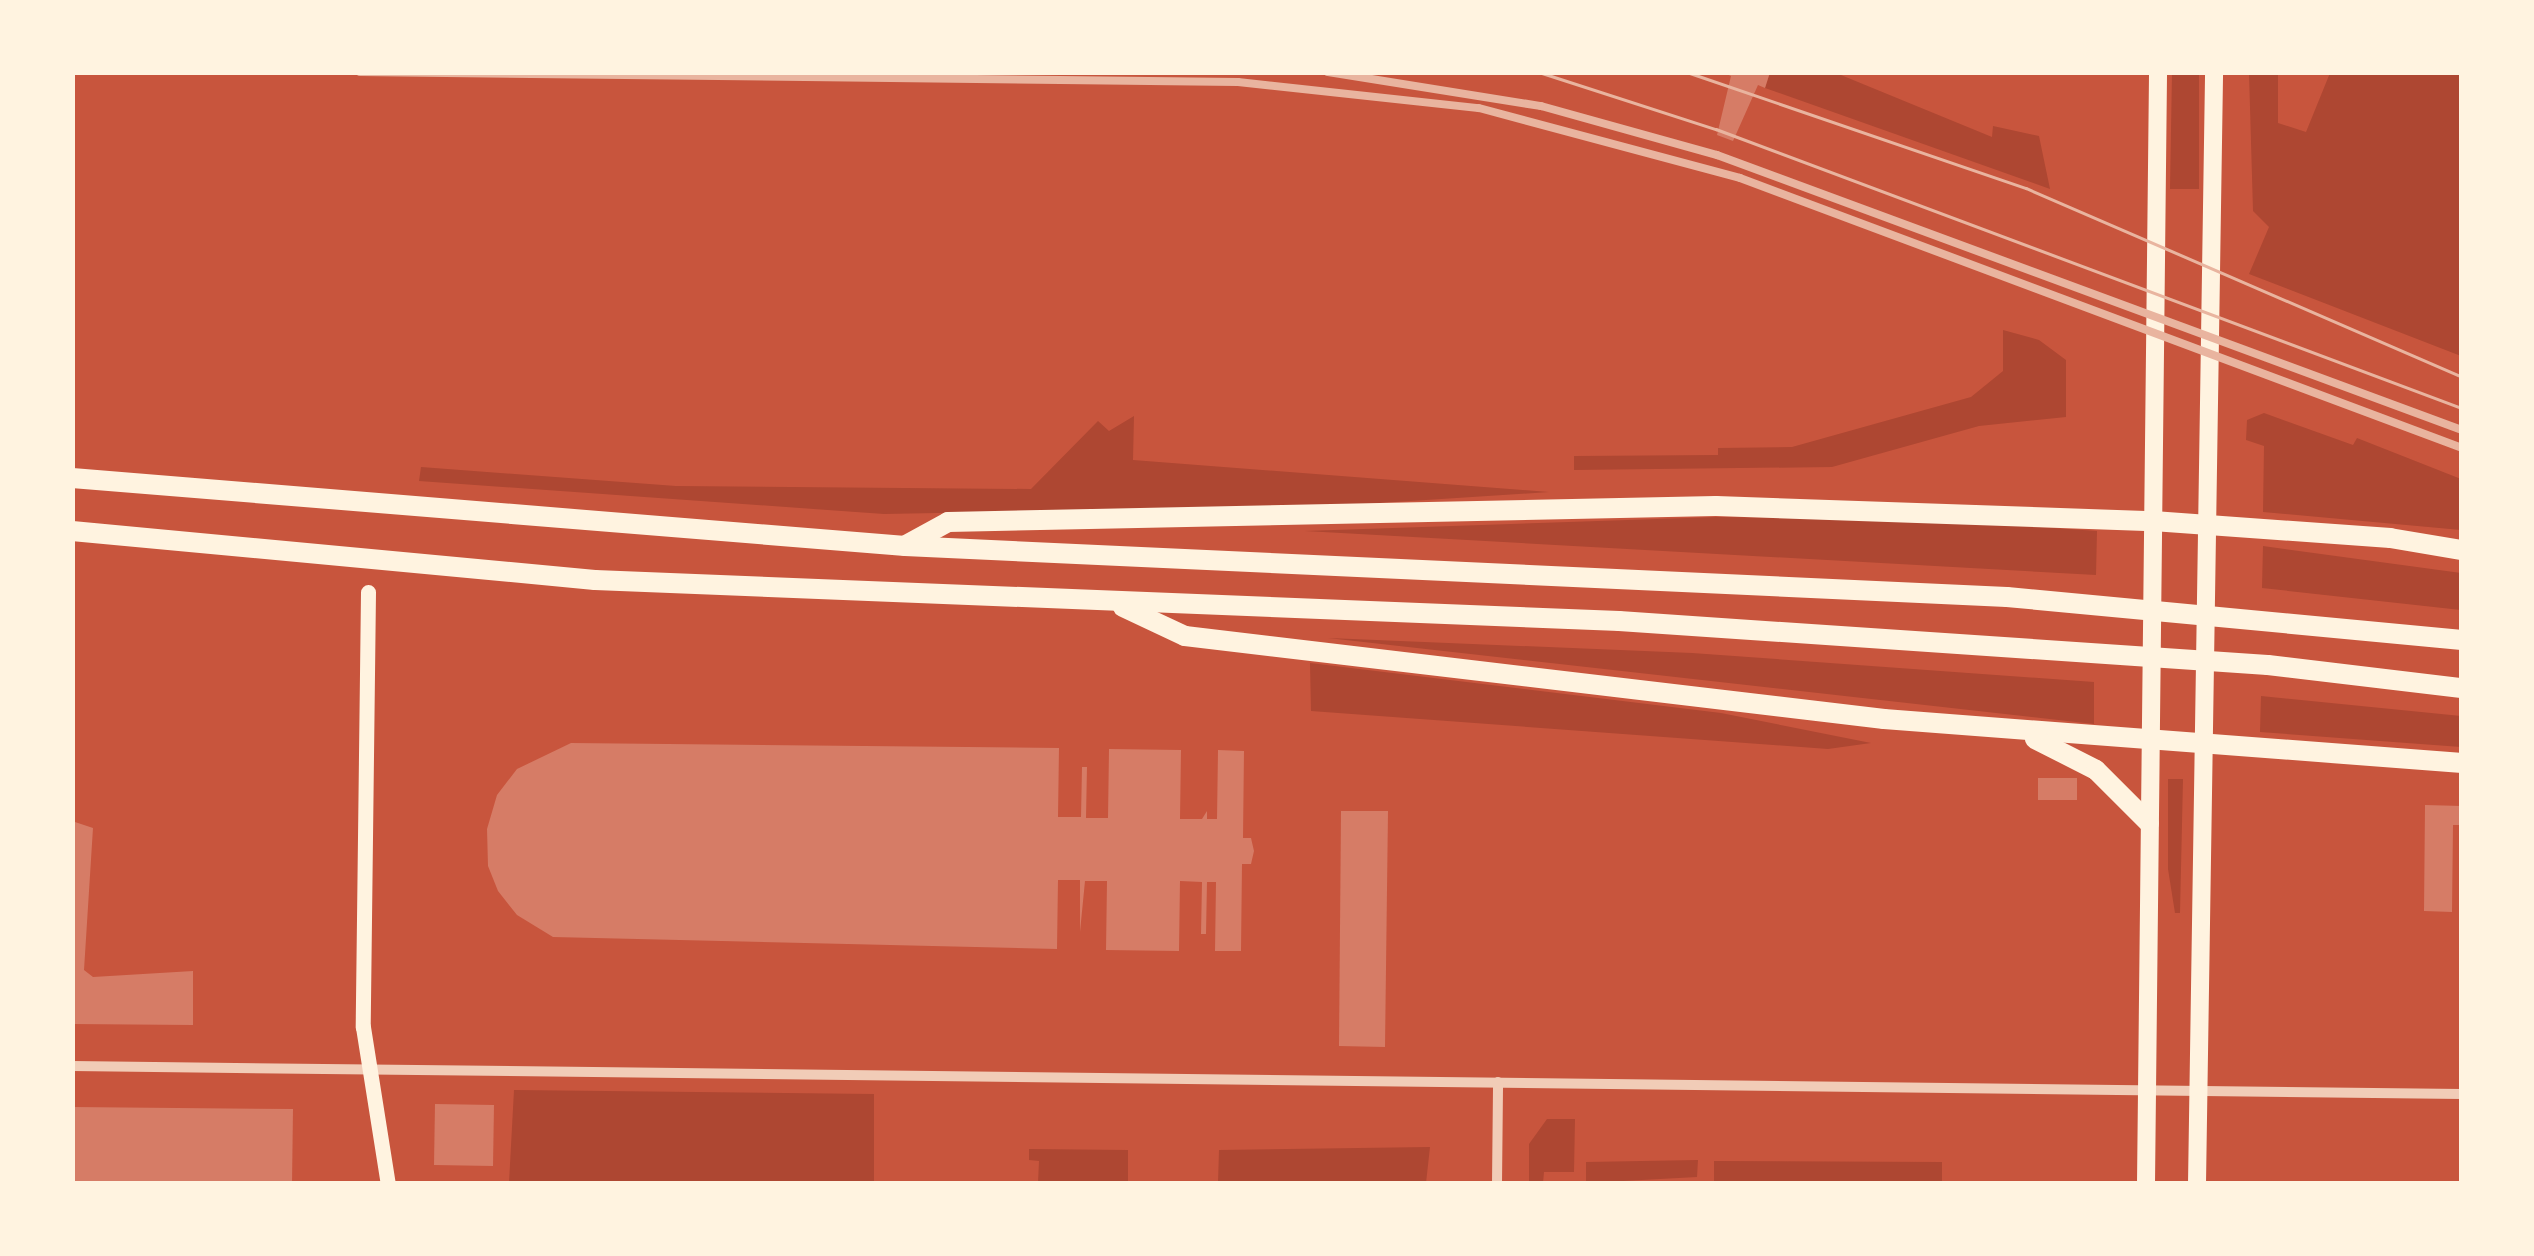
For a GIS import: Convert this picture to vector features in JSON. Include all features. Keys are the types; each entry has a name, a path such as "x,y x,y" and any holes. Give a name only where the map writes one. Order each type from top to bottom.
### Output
{"highway":[{"path":"72,462 96,480"},
{"path":"72,478 905,546 1492,568 2090,604 2268,618 2462,640"},
{"path":"905,546 948,522 1321,511 1716,506 2207,524 2462,550"},
{"path":"79,536 595,580 1619,621 2088,650 2268,664 2462,688"},
{"path":"1112,602 1185,636 2014,732 2462,763"},
{"path":"2014,732 2085,762 2149,823"}],"main road":[{"path":"2146,1184 2158,72"},
{"path":"2197,1184 2214,72"},
{"path":"368,592 362,833 366,1069 388,1184"}],"street":[{"path":"72,1066 2462,1094"},
{"path":"1497,1184 1498,1082"}],"shaded area":[{"path":"1770,73 1836,73 1992,137 1993,126 2039,136 2050,189 1765,88"},
{"path":"2172,73 2199,73 2199,189 2170,189"},
{"path":"2249,73 2278,73 2278,123 2306,132 2330,73 2461,73 2461,356 2249,274 2269,227 2253,211"},
{"path":"2003,330 2039,340 2066,360 2066,417 1979,426 1832,467 1574,470 1574,456 1718,455 1718,448 1792,447 1971,397 2003,371"},
{"path":"2264,413 2353,445 2357,438 2461,479 2461,530 2263,512 2264,446 2246,440 2247,420"},
{"path":"1134,416 1133,460 1549,492 1349,505 884,514 419,481 421,467 676,486 1031,489 1098,421 1109,431"},
{"path":"1717,517 1938,520 2097,531 2096,575 1305,531"},
{"path":"2263,546 2461,573 2461,610 2262,588"},
{"path":"1328,638 1692,653 2094,682 2094,724"},
{"path":"1310,663 1721,713 1871,743 1828,749 1311,711"},
{"path":"2261,696 2461,716 2461,747 2260,732"},
{"path":"2168,779 2183,779 2180,913 2175,913 2168,869"},
{"path":"514,1090 874,1094 874,1183 509,1183"},
{"path":"1547,1119 1575,1119 1574,1172 1544,1172 1543,1183 1529,1183 1529,1144"},
{"path":"1430,1147 1426,1183 1218,1183 1219,1150"},
{"path":"1029,1149 1128,1150 1128,1182 1194,1183 1038,1183 1039,1161 1029,1160"},
{"path":"1698,1160 1697,1177 1586,1183 1586,1162"},
{"path":"1714,1161 1942,1162 1942,1183 1714,1183"}],"building":[{"path":"1722,72 1770,72 1765,88 1758,85 1733,141 1717,135 1731,76"},
{"path":"571,743 1059,748 1058,817 1081,817 1082,767 1087,767 1086,818 1108,818 1109,749 1181,750 1180,819 1202,819 1207,811 1207,819 1217,819 1218,750 1244,751 1243,838 1251,838 1254,851 1251,864 1242,864 1241,951 1215,951 1216,882 1207,882 1206,934 1201,934 1202,882 1180,881 1179,951 1106,950 1107,881 1085,881 1080,932 1080,880 1058,880 1057,949 553,937 517,915 498,891 488,866 487,829 497,795 517,769"},
{"path":"2038,778 2077,778 2077,800 2038,800"},
{"path":"2425,805 2462,806 2462,825 2453,825 2452,912 2424,911"},
{"path":"1341,811 1388,811 1385,1047 1339,1046"},
{"path":"72,821 93,828 84,970 93,977 193,971 193,1025 72,1024"},
{"path":"435,1104 494,1105 493,1166 434,1165"},
{"path":"72,1107 293,1109 292,1184 72,1184"}],"tram line":[{"path":"1539,72 1716,129 2462,408"},
{"path":"1687,72 2026,188 2462,377"}],"railway":[{"path":"360,72 1238,82 1479,108 1740,178 2462,448"},
{"path":"1328,72 1541,106 1717,155 2462,430"}]}
